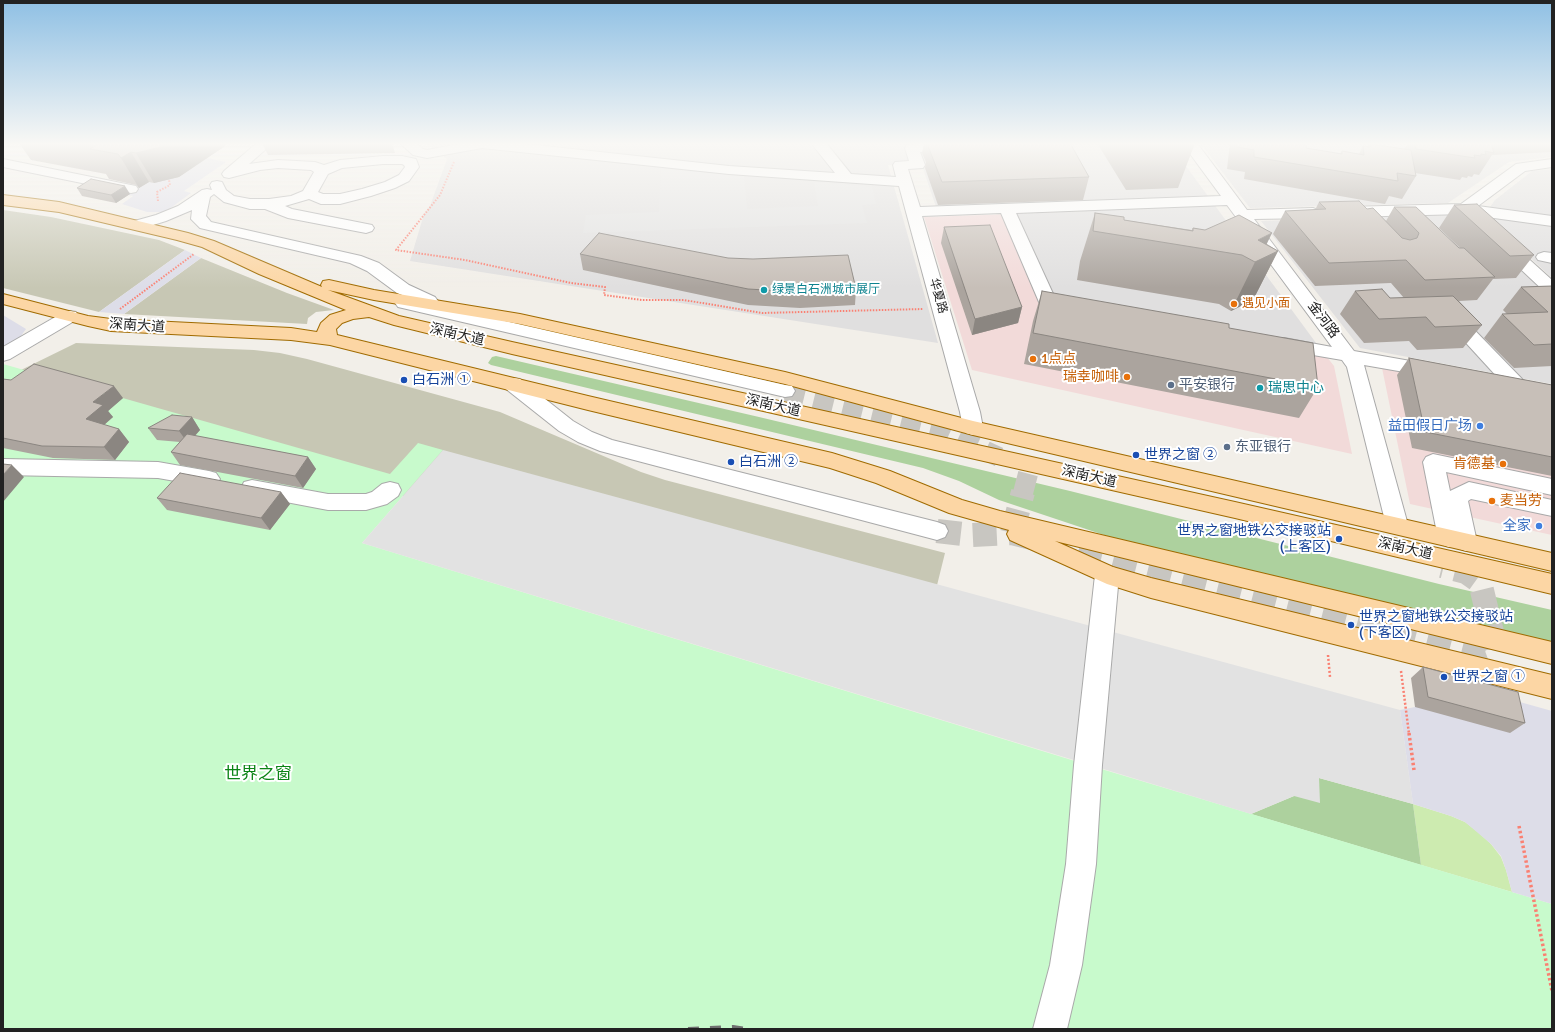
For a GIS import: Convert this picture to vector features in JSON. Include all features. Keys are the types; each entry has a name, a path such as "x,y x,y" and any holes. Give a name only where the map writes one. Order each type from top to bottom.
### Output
{"main road":[{"name":"深南大道","path":"3,200 47,205 137,224 182,236 208,244 265,270 520,350 1235,510 1552,584"},
{"name":"深南大道","path":"3,299 70,316 122,326 291,334 330,339 832,461 883,477 957,507 1000,519 1552,653"},
{"path":"330,339 326,332 327,327 336,319 372,304 452,308 520,320 785,378 973,428 1552,562"},
{"path":"973,428 1077,463 1235,510"},
{"path":"957,507 1107,574 1151,588 1552,687"},
{"path":"1400,526 1552,578"},
{"path":"1486,636 1552,662"}],"street":[{"path":"137,224 173,214 209,191"},
{"path":"220,191 229,199 250,204 269,204 294,200 309,194 311,191"},
{"path":"309,194 321,199 340,199 374,191"},
{"name":"华夏路","path":"908,191 970,412 973,428"},
{"name":"金河路","path":"1224,191 1350,356 1356,366 1360,376 1400,526"},
{"path":"1465,209 1489,191"},
{"path":"202,197 198,216 199,219 206,224 356,259 369,264 413,294 452,308"},
{"path":"914,212 1231,200"},
{"path":"269,204 288,213 366,228"},
{"path":"1006,208 1048,302 1079,308"},
{"path":"1465,209 1552,289"},
{"path":"1243,215 1465,209 1552,221"},
{"path":"1352,212 1368,229"},
{"path":"372,304 497,326 785,391"},
{"path":"1446,310 1524,387 1486,380"},
{"path":"3,355 70,316"},
{"path":"1265,341 1448,373"},
{"path":"513,384 566,426 585,437 607,446 937,531"},
{"path":"1457,540 1433,462 1552,487"},
{"path":"3,467 158,470 328,502 366,502 379,498 390,490"},
{"path":"1457,540 1456,497 1469,490 1552,508"},
{"path":"1050,1029 1066,965 1081,864 1088,765 1107,574"}],"path":[{"path":"158,201 157,192 159,191"},
{"path":"442,191 396,250 465,260 572,283 605,287 604,295 642,300 684,300 762,313 941,309"},
{"path":"115,313 194,254"},
{"path":"1328,655 1330,676"},
{"path":"1401,671 1414,770"},
{"path":"1519,826 1552,990"}],"shaded area":[{"path":"127,191 185,191 191,193 163,212 147,212 122,204 133,196 123,194"},
{"path":"435,191 895,191 938,343 410,261 424,214 430,206"},
{"path":"660,191 745,191 747,209 818,206 816,191 873,191 876,204 862,205 867,223 583,233 586,215 659,212"},
{"path":"931,191 1204,191 1319,347 1053,300 1014,214 1108,210 1103,201 936,207"},
{"path":"1237,191 1466,191 1448,203 1250,208"},
{"path":"1506,191 1552,191 1552,216 1490,207 1495,200"},
{"path":"3,210 51,217 159,240 185,250 99,312 3,288"},
{"path":"1014,214 1053,300 1319,347 1334,366 1352,454 972,370 924,217"},
{"path":"1460,214 1552,300 1552,384 1360,348 1261,221"},
{"path":"1485,216 1552,226 1552,278"},
{"path":"185,250 201,258 124,314 99,312"},
{"path":"201,258 287,293 334,310 316,312 308,318 307,324 124,314"},
{"path":"3,315 26,329 18,340 3,347"},
{"path":"76,343 254,350 280,353 307,359 500,412 641,472 665,480 945,553 917,666 21,370"},
{"path":"1382,368 1552,399 1552,535 1410,504"},
{"path":"443,450 1400,710 1413,804 1319,778 1320,803 1294,796 1251,814 362,543"},
{"path":"1502,697 1552,711 1552,904 1512,892 1501,856 1491,844 1465,822 1413,804 1400,710"}],"green space":[{"path":"496,356 1070,491 1439,584 1552,610 1552,646 1122,541 999,500 959,481 923,468 491,365 488,363 492,357"},
{"name":"世界之窗","path":"3,364 390,474 418,443 443,450 362,543 1088,765 1552,904 1552,1029 3,1029"},
{"path":"1319,778 1413,804 1421,865 1251,814 1294,796"},
{"path":"1413,804 1465,822 1478,832 1491,844 1501,857 1512,892 1421,865"}],"building":[{"path":"92,191 117,191 111,195"},
{"path":"1359,201 1367,209 1373,208 1402,238 1410,240 1417,238 1419,233 1394,207 1416,207 1459,248 1464,248 1495,277 1425,280 1406,260 1329,263 1285,211 1326,209 1319,202"},
{"path":"1477,204 1534,255 1510,256 1454,205"},
{"path":"1095,213 1124,217 1124,220 1193,231 1193,228 1205,230 1239,215 1272,233 1258,240 1278,251 1255,262 1242,255 1093,231"},
{"path":"990,225 1022,307 975,319 944,227"},
{"path":"599,233 728,258 753,259 848,255 856,289 800,292 748,289 580,254"},
{"path":"1552,286 1552,344 1534,345 1502,314 1548,312 1521,287"},
{"path":"1382,289 1390,298 1453,296 1482,325 1435,327 1426,317 1379,319 1355,291"},
{"path":"1042,291 1229,324 1229,328 1313,343 1318,387 1033,333"},
{"name":"益田假日广场","path":"1409,358 1552,385 1552,457 1425,432"},
{"path":"34,364 114,386 93,402 103,405 86,419 119,429 104,447 42,446 3,438 3,379 11,380"},
{"path":"172,415 192,417 179,431 148,428"},
{"path":"187,434 308,457 295,476 171,452"},
{"path":"3,464 12,465 3,475"},
{"path":"180,473 281,492 261,518 157,498"},
{"path":"1423,667 1518,692 1525,723 1428,697"}],"tunnel":[{"path":"785,391 933,427 999,457"},
{"path":"1023,493 1029,470"},
{"path":"1012,533 1023,492"},
{"path":"937,531 972,535 1012,533"},
{"path":"1012,533 1485,653 1496,649 1480,582 1466,572 1442,566"}],"railway":[{"path":"688,1029 733,1027 746,1029"}],"place":[{"name":"绿景白石洲城市展厅","path":"764,290"},
{"name":"遇见小面","path":"1234,304"},
{"name":"1点点","path":"1033,359"},
{"name":"瑞幸咖啡","path":"1127,377"},
{"name":"白石洲 ①","path":"404,380"},
{"name":"平安银行","path":"1171,385"},
{"name":"瑞思中心","path":"1260,388"},
{"name":"益田假日广场","path":"1480,426"},
{"name":"东亚银行","path":"1227,447"},
{"name":"世界之窗 ②","path":"1136,455"},
{"name":"白石洲 ②","path":"731,462"},
{"name":"肯德基","path":"1503,464"},
{"name":"麦当劳","path":"1492,501"},
{"name":"全家","path":"1539,526"},
{"name":"世界之窗地铁公交接驳站 (上客区)","path":"1339,539"},
{"name":"世界之窗地铁公交接驳站 (下客区)","path":"1351,625"},
{"name":"世界之窗 ①","path":"1444,677"}]}
